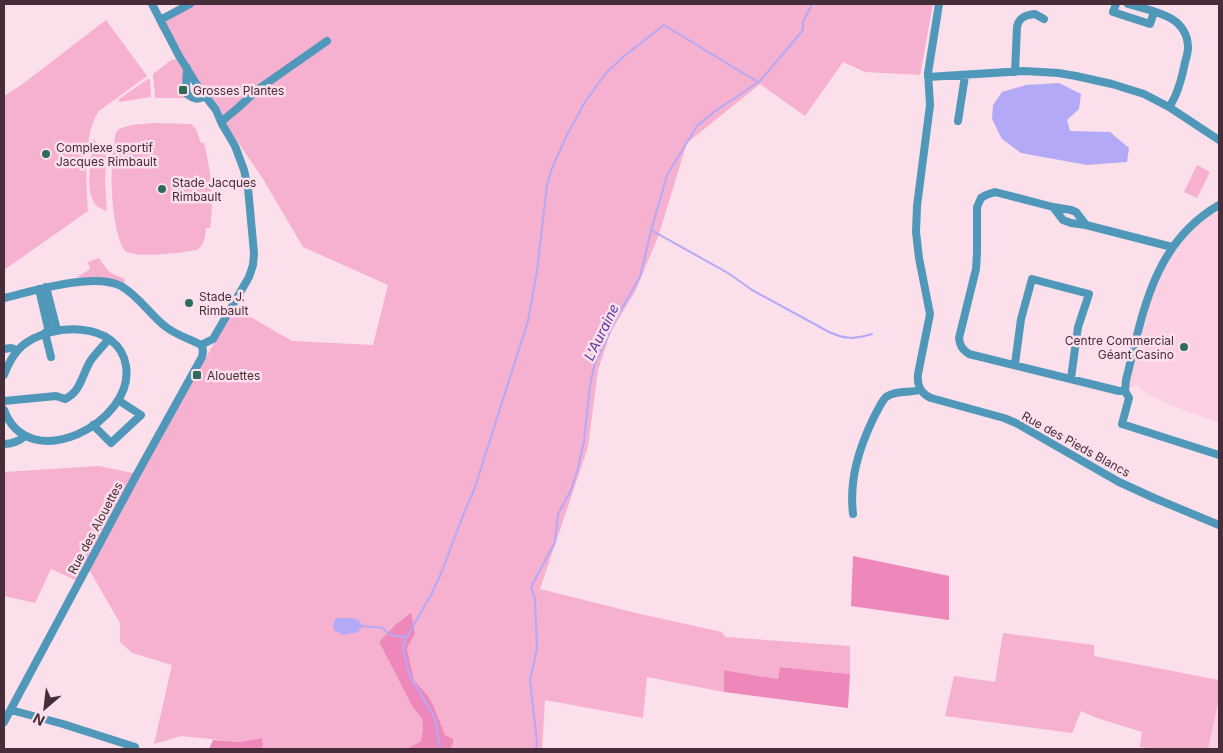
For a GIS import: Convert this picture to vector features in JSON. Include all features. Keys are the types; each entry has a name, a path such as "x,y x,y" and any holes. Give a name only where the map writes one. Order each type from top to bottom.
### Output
{"street":[{"path":"4,298 70,283 93,281 115,284 133,296 166,328 201,345 213,339 249,277 254,253 244,170 235,146 216,110 187,68 152,4"},
{"path":"160,20 190,4"},
{"path":"853,514 852,499 857,461 868,429 881,404 886,397 892,394 920,390 918,374 930,314 919,258 916,232 917,206 930,105 928,77 939,4"},
{"path":"1116,4 1113,12 1150,24 1154,12"},
{"path":"1128,4 1168,16 1178,24 1185,35 1188,48 1183,72 1169,107"},
{"path":"1015,72 1016,27 1018,22 1026,15 1035,14 1044,19"},
{"path":"221,122 257,90 327,41"},
{"path":"187,68 187,94 196,100 205,95"},
{"path":"928,77 1015,72 1058,73 1112,84 1144,94 1169,107 1219,140"},
{"path":"958,121 965,76"},
{"path":"1086,225 1076,212 1071,210 995,192 982,198 977,207 976,269 959,338 960,345 969,354 1125,391"},
{"path":"1219,205 1186,230 1172,247 1150,289 1126,380 1125,391 1129,398 1122,424 1219,455"},
{"path":"1053,207 1063,220 1071,223 1086,225 1172,247"},
{"path":"1015,364 1021,319 1032,279 1088,294 1078,327 1071,378"},
{"path":"43,288 51,332 51,357"},
{"path":"4,375 10,360 18,350 34,338 51,332 77,329 98,333 109,339 117,346 126,366 125,385 118,400 108,413 71,438 39,441 25,436 11,423 4,410"},
{"path":"4,401 56,396 65,399 72,396 90,362 109,339"},
{"name":"Rue des Alouettes","path":"4,722 202,357 201,345"},
{"path":"4,349 18,350"},
{"name":"Rue des Pieds Blancs","path":"920,390 931,398 1016,423 1119,482 1219,525"},
{"path":"92,425 111,443 141,415 118,400"},
{"path":"4,444 9,444 25,436"},
{"path":"10,710 63,724 135,747 135,749"}],"shaded area":[{"path":"193,4 933,4 920,75 865,72 843,62 805,116 760,84 687,143 658,237 635,292 611,331 598,370 588,447 540,589 722,632 725,637 850,646 850,674 780,667 778,679 725,670 724,692 647,677 643,718 545,700 542,749 450,749 453,743 445,735 429,697 414,680 407,648 415,634 410,612 379,642 412,706 422,719 421,741 407,749 261,749 263,745 261,738 240,742 181,736 154,744 172,665 132,653 120,642 120,623 88,568 80,582 51,569 35,603 4,596 4,472 99,466 137,474 235,308 292,341 373,345 388,285 303,247 263,179 223,120 222,112 157,25"},
{"name":"Complexe sportif Jacques Rimbault","path":"106,20 147,76 99,111 94,121 90,132 87,159 88,211 4,270 4,96 20,86"},
{"path":"176,59 183,69 183,82 181,83 182,91 186,98 156,98 153,74 171,60"},
{"path":"148,79 150,80 151,97 119,101 119,99"},
{"path":"1059,83 1081,94 1079,109 1067,120 1070,131 1110,132 1129,148 1127,162 1087,165 1021,153 1002,139 992,119 993,105 1002,92 1026,85"},
{"name":"Stade Jacques Rimbault","path":"154,123 191,124 196,129 201,143 204,143 211,185 212,206 210,228 206,228 203,243 197,250 161,254 134,254 126,252 119,239 112,199 115,134 124,127"},
{"path":"94,138 98,149 106,155 107,211 96,205 90,193 90,169"},
{"path":"1197,165 1210,172 1197,198 1184,192"},
{"name":"Centre Commercial Géant Casino","path":"1219,205 1219,423 1165,403 1151,396 1136,384 1125,391 1143,313 1172,247"},
{"path":"99,258 109,271 124,278 124,283 75,279 90,269 88,262"},
{"path":"853,556 949,576 949,620 851,606"},
{"path":"411,612 415,634 407,648 414,680 429,697 445,735 453,739 450,749 407,749 421,741 422,719 412,706 379,642"},
{"path":"336,618 358,620 363,626 358,632 343,635 334,630 333,625"},
{"path":"1003,633 1094,645 1094,656 1219,680 1219,699 1208,749 1155,749 1140,747 1142,732 1081,711 1072,733 945,716 954,676 995,682"},
{"path":"780,667 850,674 848,708 724,692 724,670 778,679"},
{"path":"1219,699 1219,749 1208,749"},
{"path":"262,738 263,745 261,749 209,749 213,740 240,742"}],"waterway":[{"name":"L'Auraine","path":"536,749 537,742 530,680 537,649 535,599 531,587 555,542 558,514 571,490 578,468 584,441 590,385 595,363 618,315 640,277 667,175 697,126 714,112 760,81 803,30 803,22 812,4"},
{"path":"441,749 435,718 410,676 403,650 404,642 432,593 475,487 528,321 537,271 547,185 552,168 567,135 585,102 606,73 664,25 756,81"},
{"path":"651,230 728,273 752,290 829,332 851,338 872,334"},
{"path":"363,626 383,628 390,635 405,637"}],"place":[{"name":"Grosses Plantes","path":"183,90"},
{"name":"Complexe sportif Jacques Rimbault","path":"46,154"},
{"name":"Stade Jacques Rimbault","path":"162,189"},
{"name":"Stade J. Rimbault","path":"189,303"},
{"name":"Centre Commercial Géant Casino","path":"1184,347"},
{"name":"Alouettes","path":"197,375"}]}
